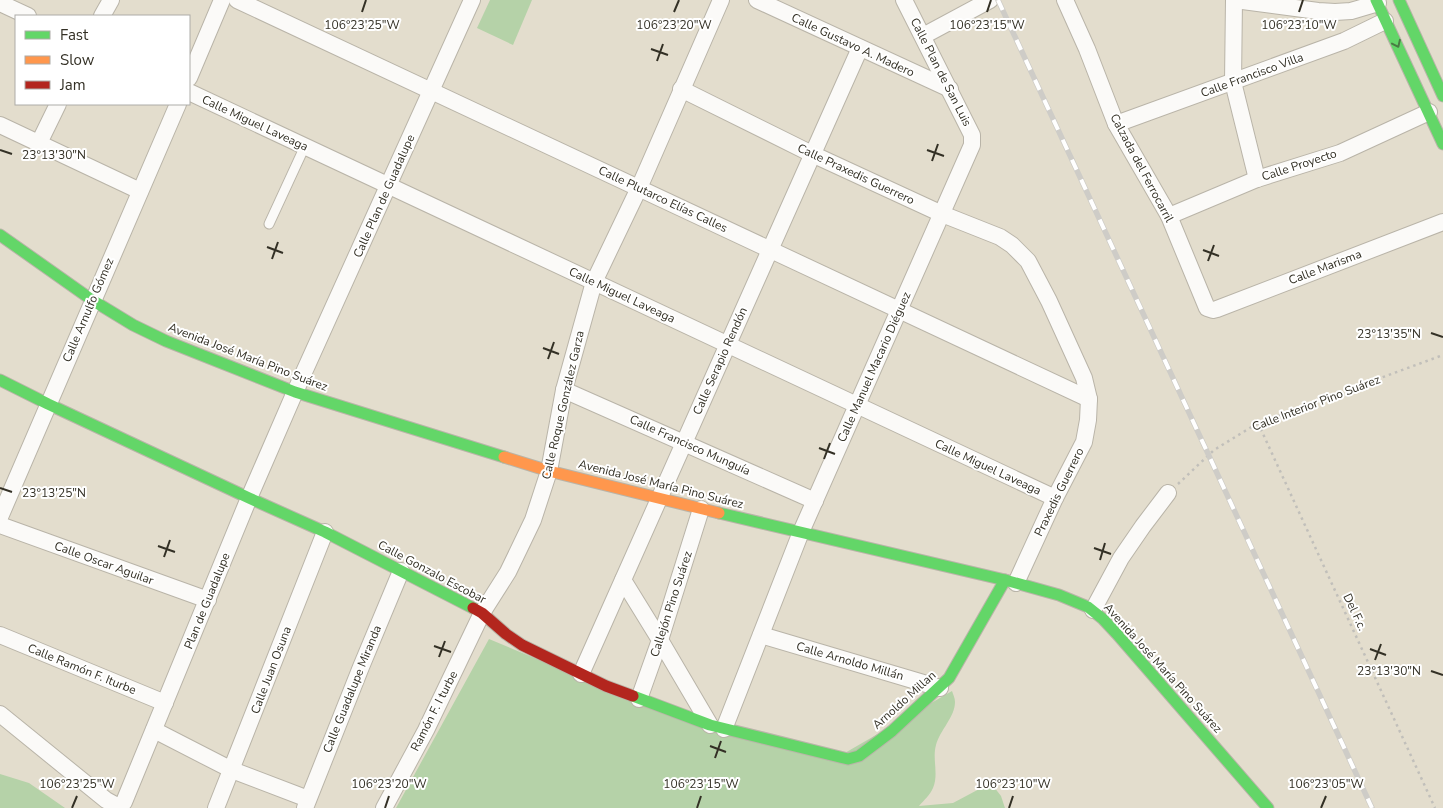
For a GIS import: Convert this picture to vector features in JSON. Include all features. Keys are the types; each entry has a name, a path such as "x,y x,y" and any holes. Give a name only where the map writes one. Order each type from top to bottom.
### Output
{"main road":[{"path":"1399,0 1443,96"},
{"path":"1377,2 1443,144"},
{"name":"Avenida José María Pino Suárez","path":"0,235 92,300 132,325 166,341 295,392 549,470 659,499 1015,583 1076,601 1093,610 1106,622 1198,725 1268,808"},
{"name":"Calle Gonzalo Escobar","path":"0,380 325,532 482,613 522,645 638,699 717,727 848,758 859,756"},
{"name":"Arnoldo Millan","path":"859,756 940,688 949,678 1015,583"}],"street":[{"path":"103,15 111,0"},
{"path":"190,76 222,0"},
{"name":"Calle Plutarco Elías Calles","path":"237,0 1088,399"},
{"name":"Calle Plan de Guadalupe","path":"295,392 472,0"},
{"name":"Calle Roque González Garza","path":"482,613 508,572 528,529 549,470 564,390 594,282 639,188 721,0"},
{"name":"Calle Gustavo A. Madero","path":"757,0 950,89"},
{"name":"Calle Plan de San Luis","path":"904,0 972,135 972,145"},
{"path":"923,36 990,0"},
{"name":"Calzada del Ferrocarril","path":"1065,0 1087,49 1116,124 1169,216 1207,308"},
{"path":"1258,179 1233,82 1234,0 1335,12 1351,11 1377,2"},
{"path":"0,3 26,15"},
{"name":"Calle Francisco Villa","path":"1116,124 1344,42 1386,21"},
{"name":"Calle Serapio Rendón","path":"581,674 860,48"},
{"name":"Calle Praxedis Guerrero","path":"681,89 812,154 942,214 1000,237 1012,245 1028,261"},
{"name":"Calle Miguel Laveaga","path":"190,92 1055,498"},
{"path":"39,143 58,105"},
{"name":"Calle Arnulfo Gómez","path":"0,517 178,105"},
{"name":"Calle Proyecto","path":"1169,216 1258,179 1340,153 1429,112"},
{"path":"0,125 140,190"},
{"name":"Calle Manuel Macario Diéguez","path":"717,727 761,635 801,532 972,145"},
{"name":"Calle Marisma","path":"1207,308 1217,309 1443,222"},
{"name":"Praxedis Guerrero","path":"1015,583 1084,442 1088,420 1088,399 1084,378 1028,261"},
{"name":"Calle Francisco Munguía","path":"564,390 815,500"},
{"name":"Plan de Guadalupe","path":"0,714 100,796 117,806 124,802 249,498 295,392"},
{"path":"1093,610 1122,558 1168,493"},
{"name":"Callejón Pino Suárez","path":"638,699 660,640 701,509"},
{"name":"Calle Oscar Aguilar","path":"0,525 208,600"},
{"name":"Calle Juan Osuna","path":"216,808 325,532"},
{"name":"Calle Guadalupe Miranda","path":"306,804 401,571"},
{"path":"623,580 717,727"},
{"name":"Ramón F. I turbe","path":"384,808 426,730 482,613"},
{"name":"Calle Ramón F. Iturbe","path":"0,635 165,703"},
{"name":"Calle Arnoldo Millán","path":"761,635 940,688"},
{"path":"154,730 232,770 306,804"}],"lane":[{"path":"269,224 305,146"}],"path":[{"name":"Calle Interior Pino Suárez","path":"1168,493 1214,450 1258,423 1443,355"},
{"name":"Del F.c.","path":"1258,423 1435,808"}],"green space":[{"path":"490,0 532,0 513,45 477,28"},
{"path":"489,639 676,717 831,761 952,691 955,701 953,713 938,739 935,750 935,783 930,793 919,806 953,803 983,787 994,787 1001,796 1005,808 396,808"},
{"path":"0,774 29,783 65,808 0,808"}],"railway":[{"path":"998,0 1372,808"}],"traffic: fast":[{"path":"1376,0 1443,144"},
{"path":"1399,0 1443,96"},
{"path":"0,235 92,300 133,325 166,341 295,392 504,457"},
{"path":"0,380 325,532 473,608"},
{"path":"719,513 1005,580 1059,595 1088,607 1117,634 1268,808"},
{"path":"633,696 710,725 848,759 859,756 892,731 949,678 1005,580"}],"traffic: slow":[{"path":"504,457 549,471 719,513"}],"traffic: jam":[{"path":"473,608 522,645 606,686 633,696"}]}
